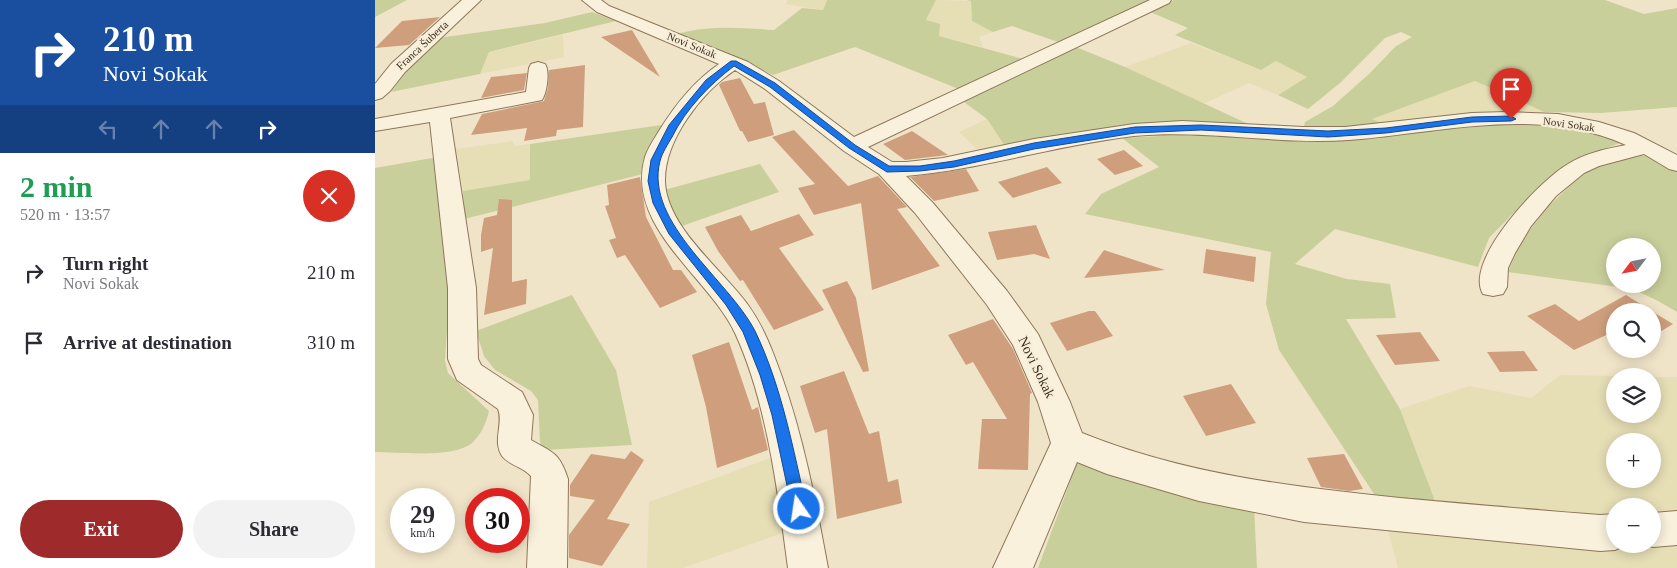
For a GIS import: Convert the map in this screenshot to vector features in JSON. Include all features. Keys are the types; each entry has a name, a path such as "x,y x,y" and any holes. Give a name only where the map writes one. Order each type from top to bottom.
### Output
{"street":[{"name":"Franca Šuberta","path":"375,94 398,68 460,9 473,0"},
{"name":"Novi Sokak","path":"590,0 603,9 733,63 772,85 852,146 887,169 924,208 991,291 1027,342 1054,402 1069,442"},
{"path":"852,146 1163,0"},
{"path":"733,63 708,82 673,125 655,160 653,181 659,203 674,234 730,302 749,331 779,415 799,509 808,568"},
{"path":"375,125 535,96 538,68"},
{"path":"433,114 440,117 442,122 451,214 462,288 463,359 469,372 511,401 517,414 514,437 515,447 541,461 548,469 550,479 547,568"},
{"name":"Novi Sokak","path":"887,169 954,164 1034,146 1135,130 1201,128 1328,134 1497,118 1581,125 1608,131 1647,147 1677,164"},
{"path":"1493,287 1495,269 1519,225 1557,182 1573,170 1591,161 1647,147"},
{"path":"1013,568 1069,442 1107,459 1199,485 1304,505 1505,525 1606,533"},
{"path":"1661,529 1677,528"}],"shaded area":[{"path":"788,0 827,0 823,10 785,4"},
{"path":"936,0 971,1 972,21 993,32 979,37 983,47 939,36 926,21"},
{"path":"563,35 564,57 480,74 489,52"},
{"path":"1191,43 1261,70 1276,61 1307,77 1278,95 1249,83 1203,104 1125,67"},
{"path":"1475,81 1544,112 1493,111 1383,124 1371,119"},
{"path":"987,119 1007,149 982,154 959,132"},
{"path":"513,141 514,146 530,144 530,180 463,191 456,149"},
{"path":"1560,375 1606,376 1606,423 1661,423 1661,377 1677,377 1677,513 1661,516 1661,498 1606,498 1606,517 1568,517 1435,501 1400,409 1469,386 1531,398"},
{"path":"776,456 788,531 683,568 647,568 649,502"},
{"path":"1386,523 1606,548 1606,553 1661,553 1661,546 1677,543 1677,568 1398,568"}],"green space":[{"path":"375,0 407,0 375,17"},
{"path":"827,0 936,0 926,20 940,24 939,36 1027,60 961,90 855,47 773,75 712,46 677,34 713,28 774,30 802,8 823,10"},
{"path":"966,0 1155,0 1064,44 1012,26 993,32 972,21 971,1"},
{"path":"1174,0 1605,0 1644,14 1677,8 1677,107 1601,113 1544,112 1475,81 1372,119 1383,124 1333,129 1304,126 1305,122 1333,106 1370,73 1396,46 1412,37 1401,32 1385,38 1340,83 1308,109 1278,95 1307,77 1276,61 1261,70 1175,35 1188,28 1150,12"},
{"path":"592,12 616,21 489,52 480,74 391,92 413,61 438,38 545,23"},
{"path":"1076,47 1125,67 1257,128 1187,122 1007,149 987,119 960,99"},
{"path":"1498,123 1561,128 1591,133 1623,142 1572,161 1548,178 1489,238 1478,267 1335,229 1295,264 1347,279 1390,284 1396,318 1346,319 1400,409 1435,501 1378,500 1279,350 1266,304 1271,252 1085,214 1101,194 1159,167 1122,138 1178,135 1299,139 1384,136"},
{"path":"668,124 643,174 464,219 463,191 530,180 530,144"},
{"path":"1641,155 1653,157 1677,170 1677,312 1641,293 1661,293 1661,238 1606,238 1606,285 1508,272 1521,241 1549,206 1576,180 1592,169"},
{"path":"438,157 449,298 445,361 448,373 489,411 479,436 465,447 454,451 441,453 375,452 375,168"},
{"path":"760,164 779,192 682,226 664,190"},
{"path":"572,295 616,370 632,445 544,450 540,442 538,400 531,391 495,370 484,356 476,331"},
{"path":"1077,463 1149,484 1254,506 1257,568 1038,568"}],"building":[{"path":"440,17 409,45 375,48 402,21"},
{"path":"632,30 660,77 601,37"},
{"path":"585,65 583,127 557,130 556,136 524,141 527,128 471,135 482,114 544,101 548,88 549,70"},
{"path":"527,73 524,90 481,98 491,77"},
{"path":"740,78 754,104 765,102 774,135 748,142 742,131 740,131 719,85 722,82"},
{"path":"794,130 848,186 878,176 907,207 897,209 940,266 872,290 861,203 814,215 798,188 815,184 772,137"},
{"path":"912,131 948,155 905,160 883,144"},
{"path":"1124,150 1143,166 1115,175 1097,159"},
{"path":"1047,167 1062,183 1013,198 998,182"},
{"path":"966,169 979,191 934,201 910,177"},
{"path":"640,177 646,217 673,270 681,270 697,292 660,308 625,255 617,258 609,240 616,238 605,206 609,205 607,185"},
{"path":"499,199 512,200 512,282 527,279 526,304 484,315 493,248 481,252 481,235 484,218 497,215"},
{"path":"799,214 814,235 779,248 824,310 774,330 743,280 740,281 718,251 705,227 741,215 751,231"},
{"path":"1036,225 1050,259 1034,254 997,260 988,232"},
{"path":"1206,249 1256,257 1254,282 1203,273"},
{"path":"1104,250 1165,270 1084,278"},
{"path":"847,281 856,298 869,371 863,372 822,290"},
{"path":"1626,295 1639,303 1612,303"},
{"path":"1555,304 1579,321 1606,306 1606,335 1574,350 1527,316"},
{"path":"1089,311 1095,311 1113,336 1067,351 1050,323"},
{"path":"1661,317 1673,324 1661,331"},
{"path":"993,319 1013,349 1032,393 1030,394 1028,470 978,469 982,419 1007,419 973,362 966,365 948,335"},
{"path":"1420,332 1440,361 1395,365 1376,335"},
{"path":"729,342 752,410 758,407 768,450 717,468 706,407 692,355"},
{"path":"1524,351 1538,371 1500,372 1487,352"},
{"path":"844,371 869,434 879,431 888,482 898,479 902,503 837,519 827,429 815,433 800,386"},
{"path":"1231,384 1256,423 1206,436 1183,396"},
{"path":"631,451 644,460 607,519 630,524 602,566 569,558 569,535 595,500 570,496 570,485 591,454 625,459"},
{"path":"1344,454 1363,489 1349,491 1321,487 1307,458"}],"route":[{"path":"799,509 779,415 749,331 741,316 674,234 659,203 653,181 655,160 673,125 708,82 733,63 758,75 852,146 887,169 903,170 954,164 1034,146 1135,130 1201,128 1328,134 1386,130 1472,119 1511,119"}]}
